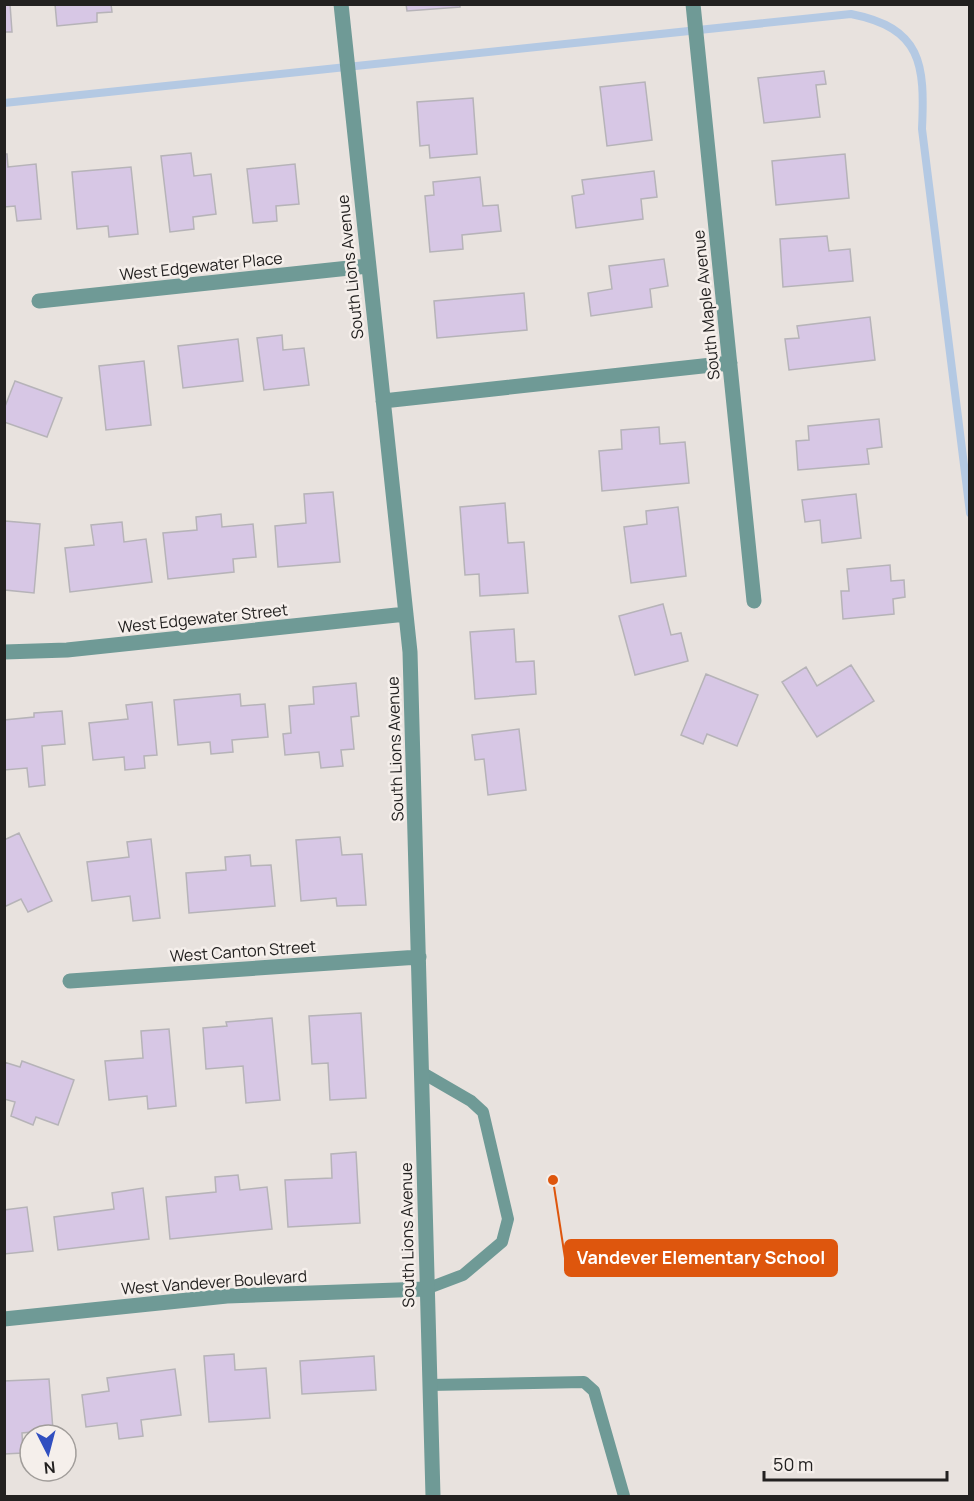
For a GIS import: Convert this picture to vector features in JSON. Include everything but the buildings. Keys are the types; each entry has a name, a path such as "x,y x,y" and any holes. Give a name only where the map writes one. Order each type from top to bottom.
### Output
{"street":[{"name":"South Lions Avenue","path":"341,4 410,663 433,1497"},
{"name":"South Maple Avenue","path":"694,9 754,601"},
{"name":"West Edgewater Place","path":"39,301 368,266"},
{"path":"383,400 730,363"},
{"name":"West Edgewater Street","path":"4,652 68,650 406,614"},
{"name":"West Canton Street","path":"70,981 419,957"},
{"name":"West Vandever Boulevard","path":"4,1319 227,1296 426,1289"}],"lane":[{"path":"421,1072 471,1101 483,1112 508,1219 502,1242 463,1275 426,1289"},
{"path":"429,1385 584,1382 594,1391 624,1497"}],"waterway":[{"path":"4,103 851,14 875,20 905,39 914,52 920,68 922,129 970,513"}],"place":[{"name":"Vandever Elementary School","path":"553,1180"}]}
